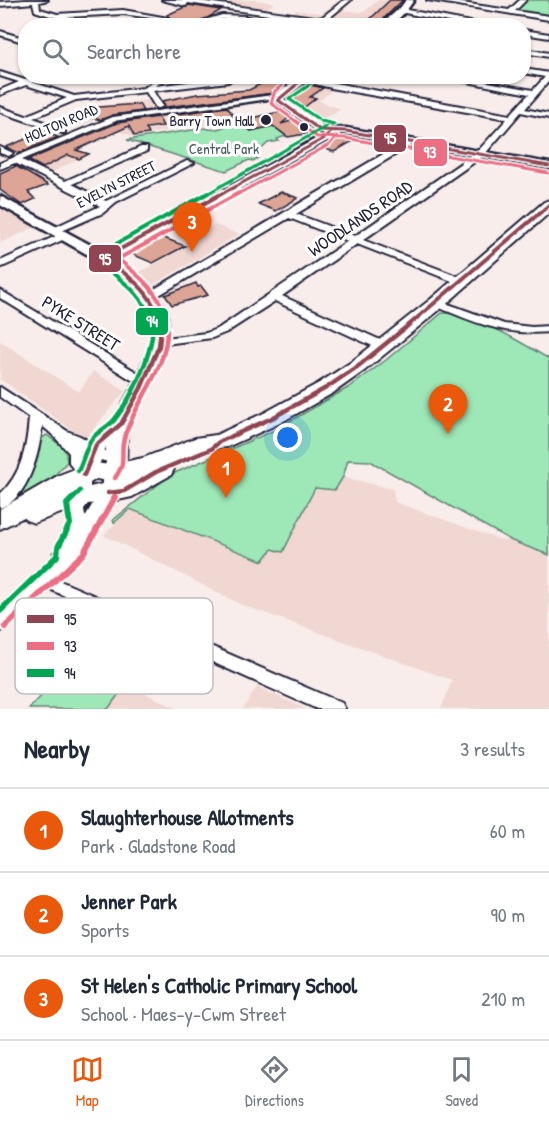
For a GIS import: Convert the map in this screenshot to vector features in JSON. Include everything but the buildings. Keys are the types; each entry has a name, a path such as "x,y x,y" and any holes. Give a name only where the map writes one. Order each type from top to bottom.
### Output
{"main road":[{"path":"393,18 410,0"},
{"name":"HOLTON ROAD","path":"280,96 298,84"},
{"path":"280,96 278,100 280,103 318,128 332,131"},
{"path":"0,532 100,479 116,431 144,382 161,342 161,327 150,296 126,272 104,258 321,141 332,131"},
{"path":"0,520 68,481 100,479 124,491 156,472 211,449 219,441 272,418 310,398 345,375 437,303 549,205"},
{"path":"100,479 93,452 102,437 116,431"}],"street":[{"path":"38,0 37,10 64,18"},
{"path":"0,4 45,0"},
{"path":"165,0 208,7 217,5"},
{"path":"179,0 311,18"},
{"path":"326,18 348,0"},
{"path":"430,0 549,18"},
{"path":"511,12 524,0"},
{"path":"0,4 7,10"},
{"path":"402,11 439,18"},
{"path":"58,16 123,12 165,18"},
{"path":"264,18 273,12"},
{"path":"216,18 220,16 236,18"},
{"path":"0,33 18,39"},
{"path":"531,33 549,36"},
{"path":"531,52 549,55"},
{"path":"0,74 18,80"},
{"path":"531,74 548,80"},
{"name":"WOODLANDS ROAD","path":"161,342 208,336 223,330 274,297 480,154 548,80"},
{"path":"0,93 21,84"},
{"path":"32,84 74,98"},
{"path":"148,90 153,84"},
{"path":"27,118 74,98 196,84"},
{"path":"327,84 512,118"},
{"path":"491,84 535,93"},
{"path":"148,90 161,109"},
{"name":"HOLTON ROAD","path":"0,166 14,157 113,118 161,109 280,96"},
{"path":"0,109 72,134"},
{"path":"521,110 549,116"},
{"path":"332,131 549,166"},
{"path":"150,296 410,142"},
{"path":"63,185 144,149"},
{"path":"0,150 63,185 106,205"},
{"name":"EVELYN STREET","path":"0,265 100,211 106,205 190,163"},
{"path":"0,200 104,258"},
{"path":"288,214 461,281"},
{"name":"PYKE STREET","path":"0,293 144,382"},
{"path":"274,297 382,346"},
{"path":"437,303 502,329 527,331 549,329"},
{"path":"0,391 36,417 93,452"},
{"path":"0,503 17,488 30,464 36,417"},
{"path":"25,598 77,549 100,479 76,462 76,452 64,440 62,434"},
{"path":"44,580 85,598"},
{"path":"0,622 15,608"},
{"path":"213,655 336,709"}],"shaded area":[{"path":"179,0 256,0 275,3 262,11"},
{"path":"378,0 410,0 391,18 268,16 273,13 288,15 296,10 321,13 327,9 364,12"},
{"path":"307,84 312,84 334,89 319,101 340,109 334,114 315,120 285,99"},
{"path":"149,100 155,110 102,117 71,129 53,123 88,108"},
{"path":"227,107 235,117 225,123 132,136 104,126 115,121"},
{"path":"61,144 89,154 50,173 25,160"},
{"path":"0,208 35,227 0,243"},
{"path":"215,225 239,234 153,285 138,273 186,247 184,245"},
{"path":"0,341 79,392 93,371 125,391 85,439 0,379"},
{"path":"343,477 393,489 395,502 549,555 549,709 441,709 452,680 242,605 104,535 130,509 263,561 272,549 284,551 315,488 335,490"},
{"path":"257,687 306,709 243,709"},
{"path":"119,694 147,694 178,709 108,709"}],"green space":[{"path":"526,0 549,0 549,16 517,11"},
{"name":"Central Park","path":"234,121 240,122 251,131 273,126 286,136 277,139 279,141 268,143 254,156 258,158 253,161 249,160 226,171 127,140 205,128 216,129"},
{"path":"442,313 454,314 482,323 549,359 549,555 512,541 370,461 348,460 343,477 335,490 315,488 283,552 272,549 263,561 130,509 114,523 113,520 170,475 275,430 351,386"},
{"path":"47,435 65,449 67,462 44,487 25,496 19,489 33,467 40,439"},
{"path":"43,694 119,694 108,709 29,709"}],"transit line":[{"name":"93","path":"284,84 275,91 271,103 317,137 345,138 548,173"},
{"name":"95","path":"297,84 278,100 320,130 346,131 549,166"},
{"name":"94","path":"310,84 289,99 321,121 334,124"},
{"name":"94","path":"78,471 93,437 112,423 123,408 146,363 152,344 151,315 144,302 133,290 99,263 98,254 320,132 327,126"},
{"name":"95","path":"84,475 99,441 119,427 129,411 152,366 159,346 161,329 158,313 140,285 104,258 325,138 332,131"},
{"name":"93","path":"115,478 123,466 122,449 126,432 153,378 167,337 167,318 159,299 144,279 118,259 329,145 337,136"},
{"name":"95","path":"108,493 124,491 156,472 211,449 219,442 272,418 326,388 357,367 437,303 549,205"},
{"name":"94","path":"0,611 57,556 58,547 70,524 67,504 80,491"},
{"name":"93","path":"36,598 83,554 115,497"},
{"name":"93","path":"5,627 15,618"}],"place":[{"name":"Barry Town Hall","path":"266,120"},
{"name":"St Helen's Catholic Primary School","path":"192,252"},
{"name":"Jenner Park","path":"448,434"},
{"name":"Slaughterhouse Allotments","path":"226,498"}]}
